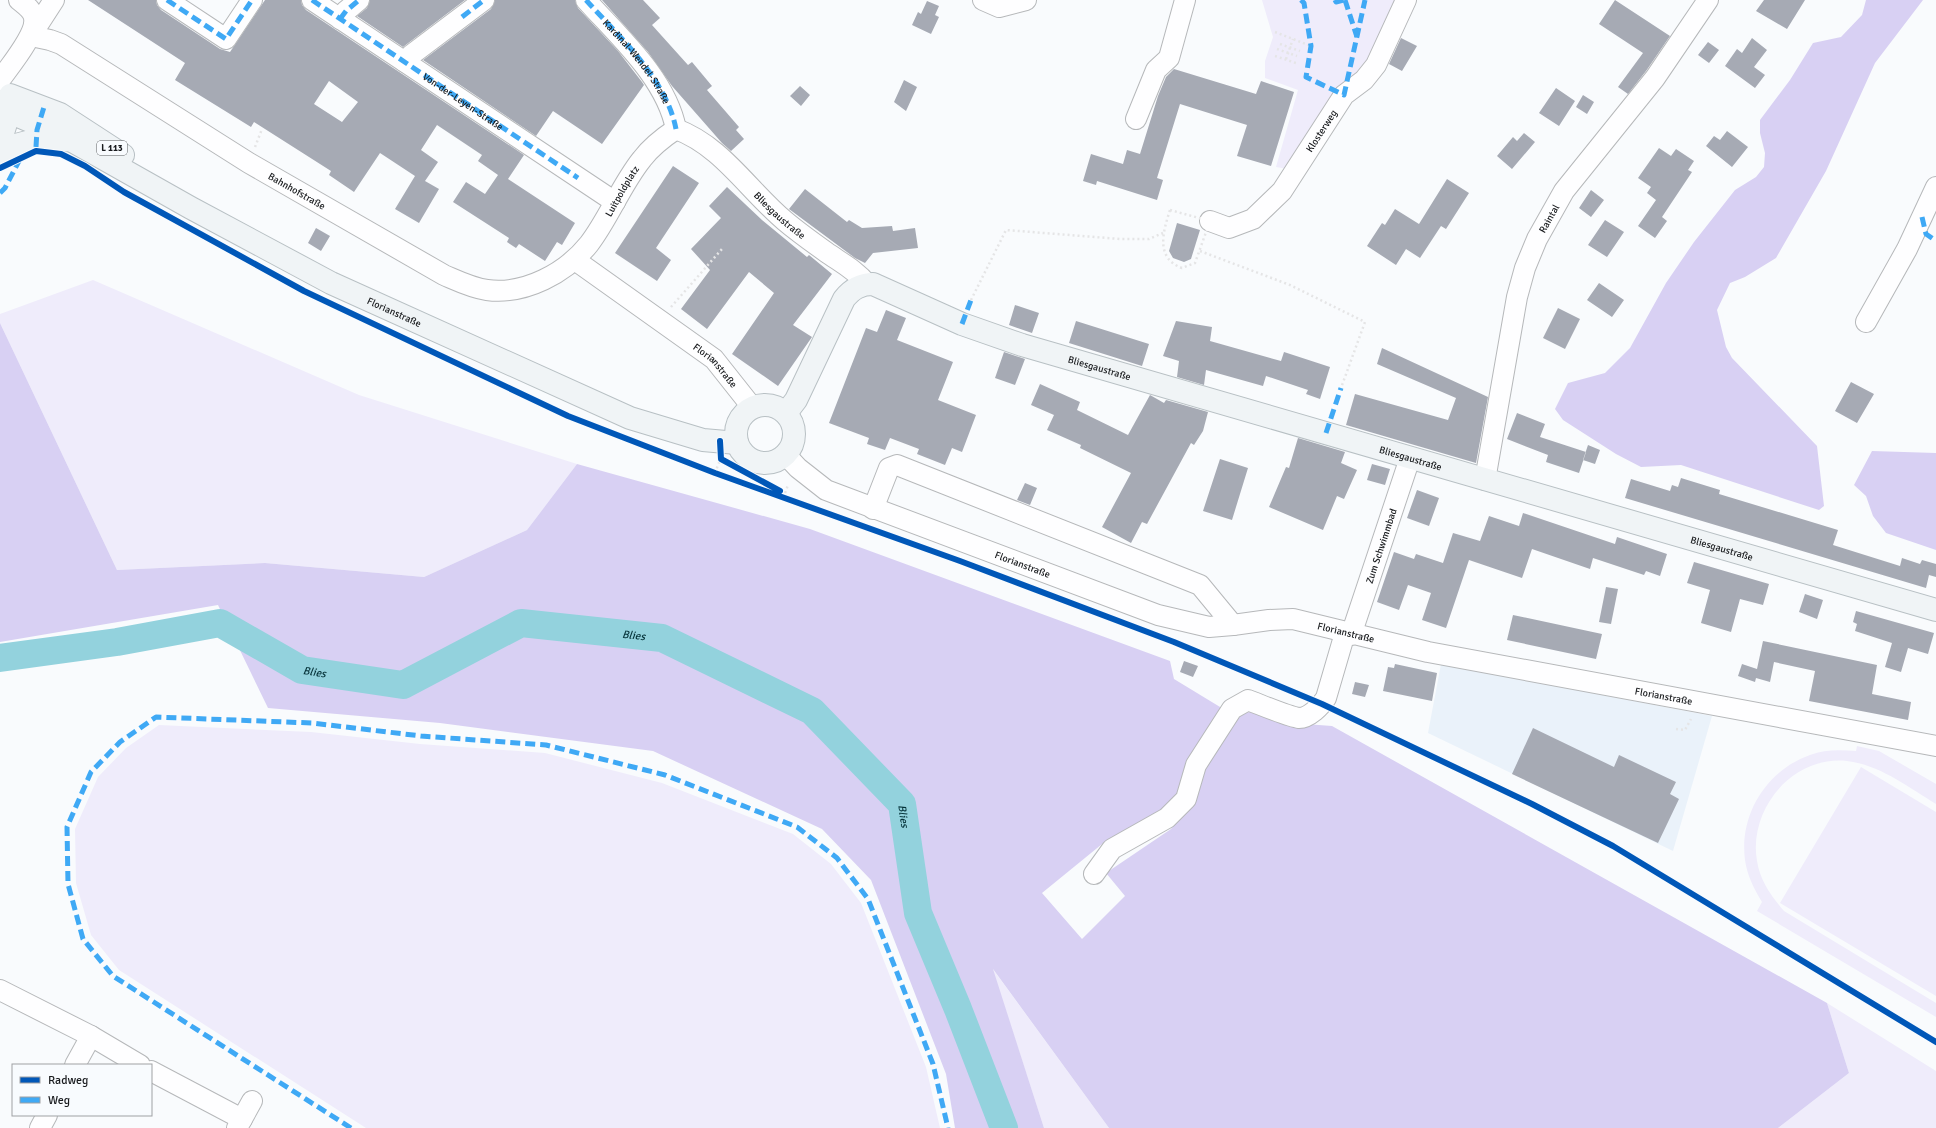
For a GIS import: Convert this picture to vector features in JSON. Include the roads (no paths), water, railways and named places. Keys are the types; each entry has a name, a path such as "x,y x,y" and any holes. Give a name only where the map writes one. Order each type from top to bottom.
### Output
{"main road":[{"name":"L 113","path":"5,97 69,140"},
{"name":"L 113","path":"5,97 55,112 77,124 157,179 172,198"},
{"path":"5,97 7,120 1,142 12,146 36,141 52,142 69,140"},
{"name":"Florianstraße","path":"69,140 172,198 331,283 630,418 702,440 737,443"},
{"name":"Bliesgaustraße","path":"867,284 873,284 962,324 1022,345 1936,610"},
{"path":"786,413 796,400 844,299 850,292 867,284"},
{"path":"836,318 863,299 891,292"},
{"path":"770,405 778,408 786,413 794,429 794,438 791,447 786,454 777,460 768,463 758,462 749,458 741,451 737,443 736,426 745,412 752,407 770,405"}],"street":[{"path":"167,0 226,39 252,0"},
{"name":"Von-der-Leyen-Straße","path":"312,0 348,10 405,62 615,202"},
{"path":"405,62 411,55 484,0"},
{"name":"Kardinal-Wendel-Straße","path":"586,0 653,75 673,113 676,128"},
{"path":"983,0 999,7 1026,0"},
{"path":"1136,119 1156,70 1169,58 1185,0"},
{"name":"Klosterweg","path":"1210,220 1229,228 1253,219 1282,191 1344,95 1364,80 1376,65 1406,0"},
{"name":"Raintal","path":"1485,480 1517,297 1537,239 1564,191 1655,78 1708,0"},
{"path":"22,3 41,5 53,1"},
{"path":"30,36 53,1"},
{"path":"5,97 35,20 32,11 22,3"},
{"name":"Bahnhofstraße","path":"30,36 50,40 76,54 256,167 444,275 463,284 489,290 524,286 546,279 575,260"},
{"name":"Luitpoldplatz","path":"575,260 589,244 642,158 676,128"},
{"name":"Bliesgaustraße","path":"676,128 692,135 714,150 783,220 859,275 867,284"},
{"path":"1866,322 1907,249 1936,187"},
{"name":"Florianstraße","path":"575,260 714,359 752,407"},
{"name":"Florianstraße","path":"786,454 798,468 826,490 872,509 1158,615 1209,627 1269,620 1293,619 1348,634 1428,652 1936,746"},
{"name":"Zum Schwimmbad","path":"1094,874 1112,850 1167,818 1186,798 1196,765 1232,709 1248,700 1299,718 1310,714 1322,704 1326,698 1410,458"},
{"path":"872,509 889,468 897,465 1200,585 1233,625"},
{"path":"0,990 91,1036 138,1064"},
{"path":"76,1064 91,1036"},
{"path":"152,1072 240,1123 252,1101"},
{"path":"40,1128 46,1116"}],"waterway":[{"name":"Blies","path":"0,658 117,642 220,623 302,670 403,685 521,623 662,638 812,711 902,804 918,913 958,1009 1004,1128"}]}
